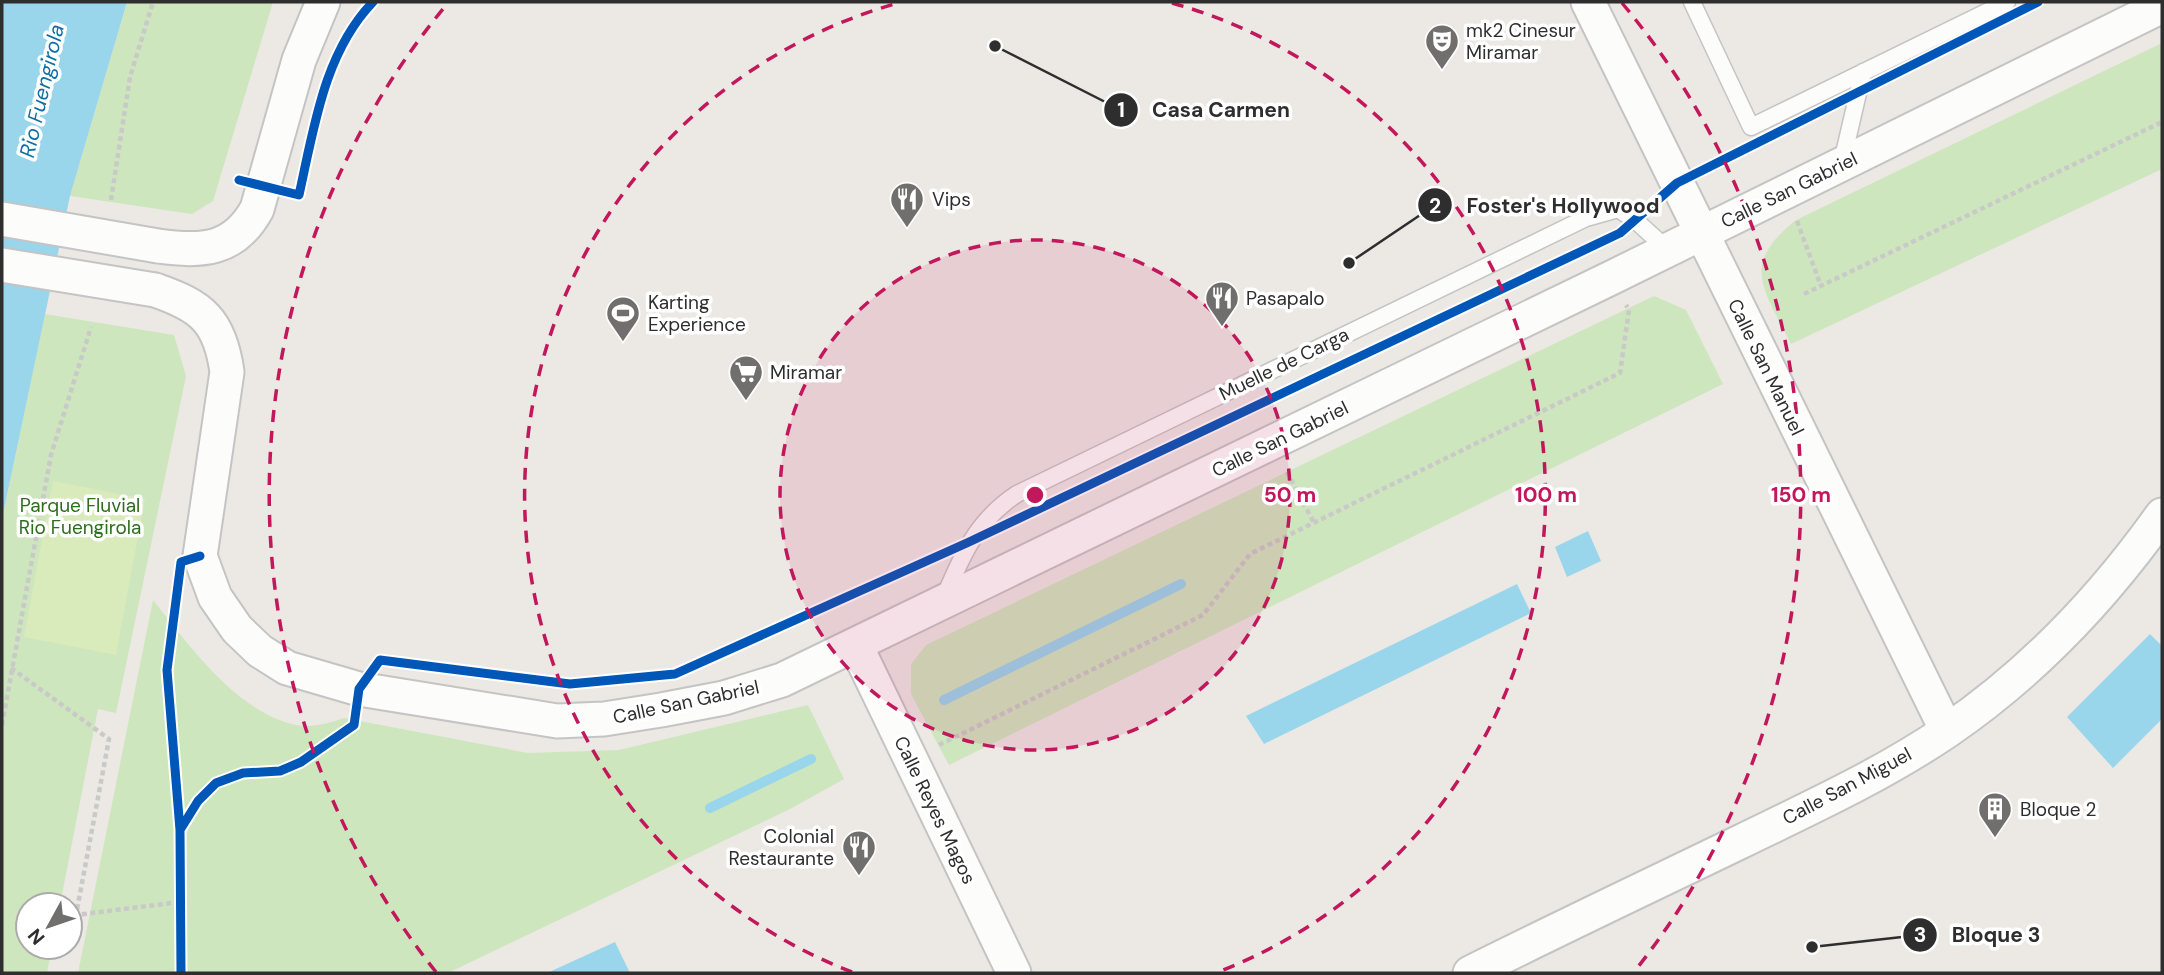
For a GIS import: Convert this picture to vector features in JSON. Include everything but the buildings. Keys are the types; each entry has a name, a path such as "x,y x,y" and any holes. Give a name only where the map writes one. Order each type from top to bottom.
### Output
{"street":[{"path":"2,219 158,246 206,248 231,240 247,227 257,209 299,60 323,2"},
{"name":"Calle San Manuel","path":"1588,2 1947,731"},
{"name":"Calle San Gabriel","path":"2,265 155,290 184,301 208,320 222,341 227,372 200,555 215,597 237,628 260,650 287,668 359,688 557,721 604,719 724,698 782,680 1701,234 2162,6"},
{"name":"Calle San Miguel","path":"1470,973 1868,780 1947,731 2040,656 2087,610 2130,560 2162,514"},
{"name":"Calle Reyes Magos","path":"856,646 1014,973"}],"lane":[{"path":"1692,2 1751,127 2007,2"},
{"path":"1841,164 1863,72"},
{"name":"Muelle de Carga","path":"942,604 964,551 976,530 996,508 1017,494 1586,218 1618,209 1635,220 1668,250"}],"path":[{"path":"111,200 130,77 153,2"},
{"path":"1804,294 2162,122"},
{"path":"1796,220 1821,286"},
{"path":"939,746 1203,615 1250,554 1620,373 1629,310"},
{"path":"2,725 51,455 91,327"},
{"path":"1287,472 1314,523"},
{"path":"11,668 109,738 76,915 180,902"},
{"path":"180,890 181,914"}],"green space":[{"path":"127,2 273,2 213,201 192,214 70,196"},
{"path":"2162,43 2162,169 1791,344 1766,292 1762,265 1767,251 1778,236 1796,220"},
{"path":"1654,296 1686,310 1723,384 949,765 911,694 911,664 926,645"},
{"name":"Parque Fluvial Rio Fuengirola","path":"45,314 174,335 186,376 116,713 98,709 63,891 14,891 14,961 49,961 47,973 2,973 2,519"},
{"path":"53,481 145,499 116,655 24,637"},
{"path":"153,600 198,656 234,692 274,718 296,725 315,725 344,718 528,753 619,750 808,705 844,779 792,808 448,973 78,973 80,961 84,961 84,943"}],"water":[{"name":"Rio Fuengirola","path":"2,2 127,2 70,196 2,519"},
{"path":"1588,531 1601,561 1567,577 1555,547"},
{"path":"1517,584 1531,613 1264,744 1246,716"},
{"path":"2150,634 2162,646 2162,719 2113,768 2067,717"},
{"path":"615,942 630,973 547,973"}],"waterway":[{"path":"944,700 1181,584"},
{"path":"710,808 811,759"}],"cycle path":[{"path":"239,180 299,195 316,118 332,68 356,22 373,2"},
{"path":"181,973 180,830 198,801 216,783 243,773 280,771 301,762 354,725 359,689 380,660 570,684 675,674 969,542 1620,233 1677,183 2038,2"},
{"path":"180,830 167,670 181,562 200,556"}],"place":[{"name":"Casa Carmen","path":"995,46"},
{"name":"mk2 Cinesur Miramar","path":"1442,71"},
{"name":"Vips","path":"907,229"},
{"name":"Foster's Hollywood","path":"1349,263"},
{"name":"Pasapalo","path":"1222,328"},
{"name":"Karting Experience","path":"623,343"},
{"name":"Miramar","path":"746,402"},
{"name":"Bloque 2","path":"1995,839"},
{"name":"Colonial Restaurante","path":"859,877"},
{"name":"Bloque 3","path":"1812,947"}]}
